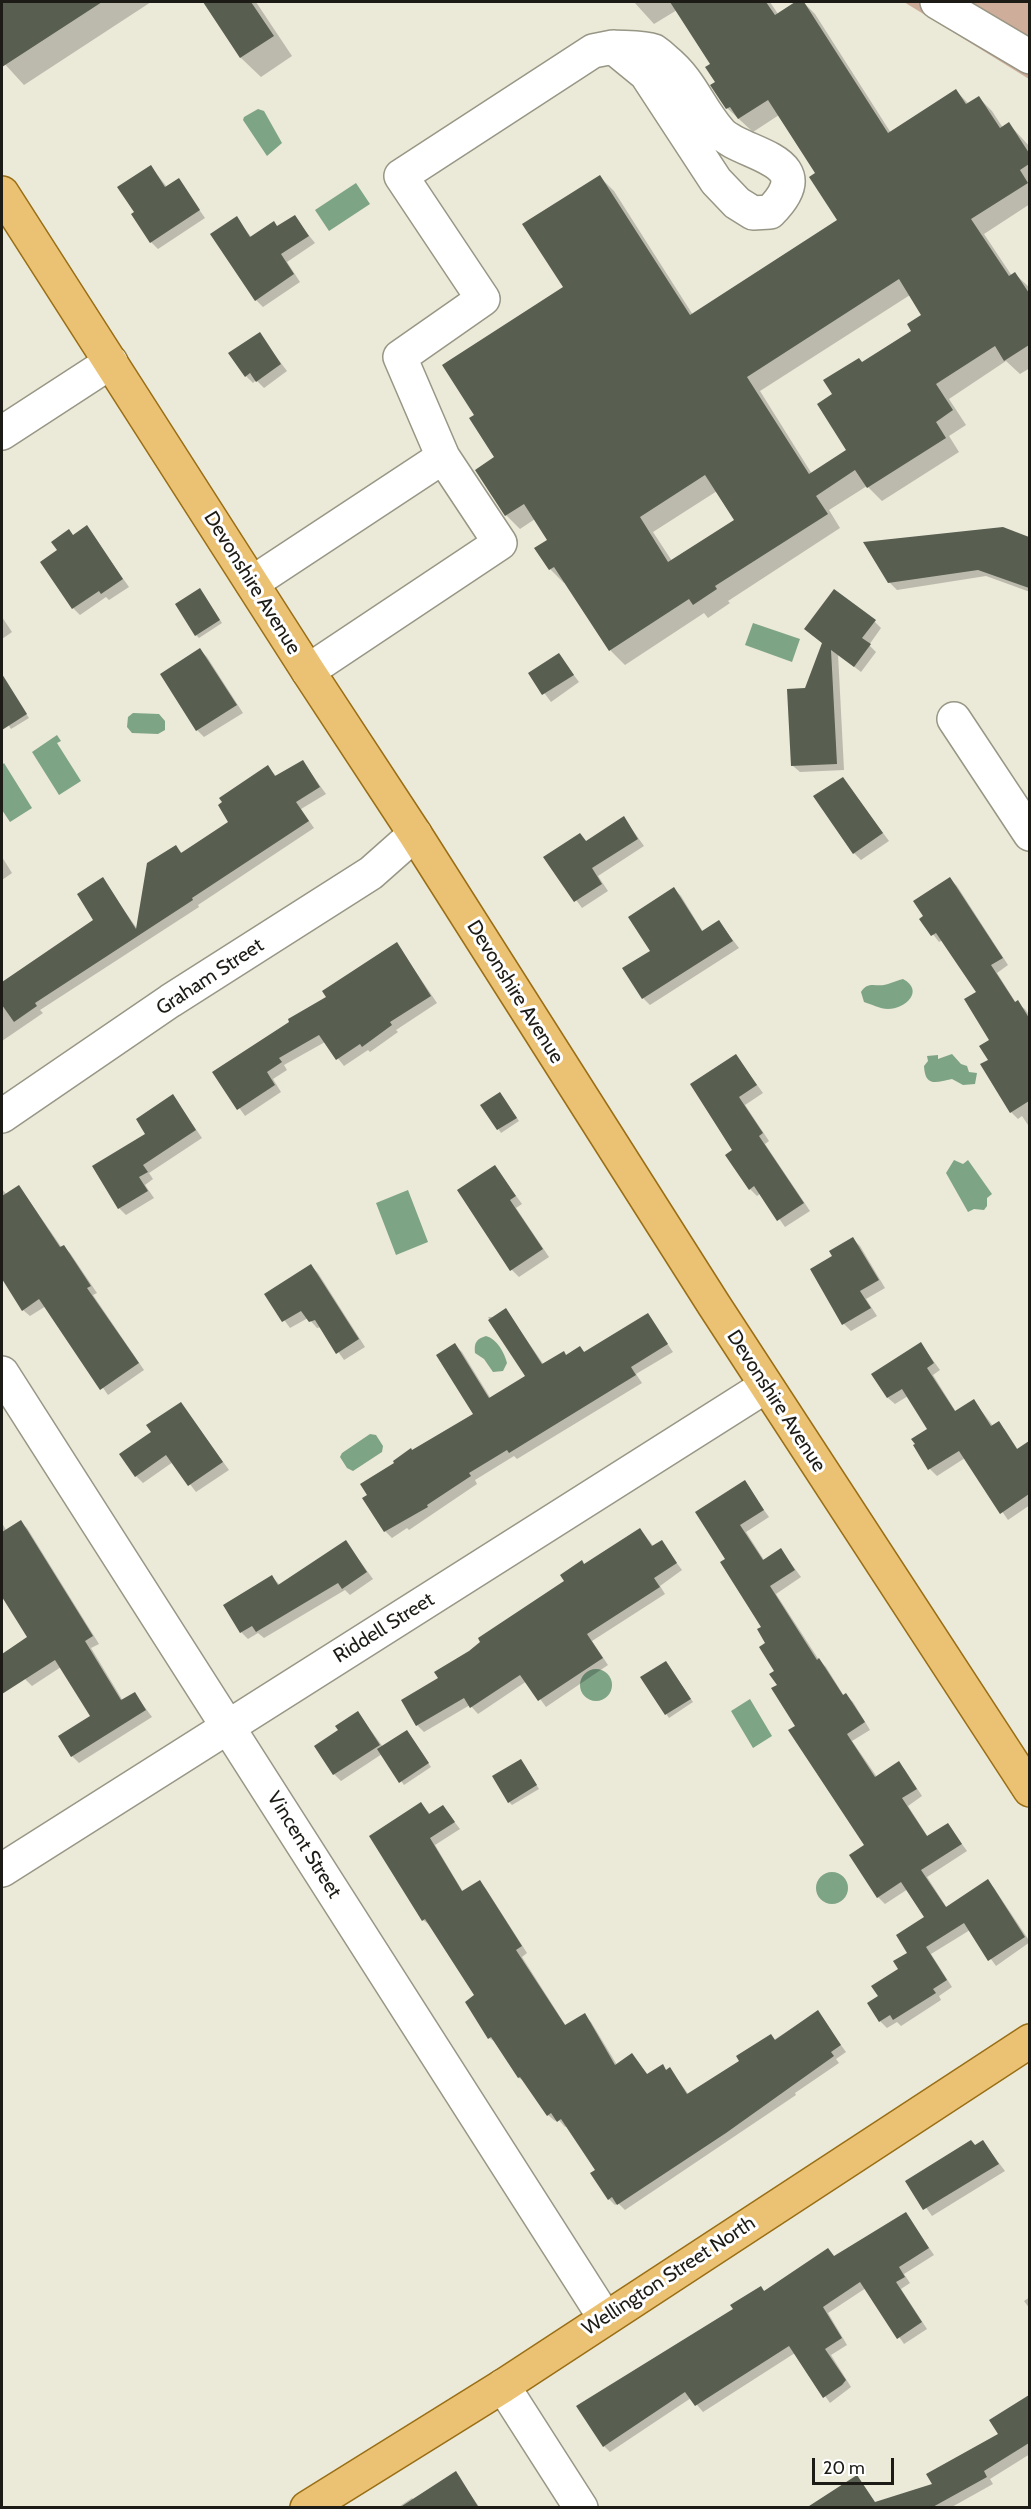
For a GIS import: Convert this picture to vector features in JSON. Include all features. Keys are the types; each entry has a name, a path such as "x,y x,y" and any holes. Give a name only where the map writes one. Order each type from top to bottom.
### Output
{"main road":[{"name":"Devonshire Avenue","path":"2,193 415,834 766,1386 1029,1790"},
{"name":"Wellington Street North","path":"307,2508 502,2386 1029,2041"}],"street":[{"path":"937,2 1029,57"},
{"path":"308,671 500,543 443,457 400,357 483,298 401,177 593,51 613,47 654,51 681,73 721,134 774,160 784,172 788,186 781,201 770,212 753,213 736,203 716,181 646,74 613,47"},
{"path":"2,433 111,362"},
{"path":"252,583 443,457"},
{"path":"954,719 1029,834"},
{"name":"Graham Street","path":"2,1116 171,1001 370,873 415,834"},
{"name":"Vincent Street","path":"2,1373 605,2318"},
{"name":"Riddell Street","path":"2,1870 766,1386"},
{"path":"502,2386 581,2508"}],"shaded area":[{"path":"904,2 1029,2 1029,79"},
{"path":"258,109 264,111 282,143 267,156 243,120 244,117"},
{"path":"356,183 370,204 329,231 315,210"},
{"path":"753,623 800,639 792,662 745,645"},
{"path":"133,713 159,714 165,721 165,730 158,734 132,733 127,727 128,717"},
{"path":"57,735 61,741 57,743 81,781 59,795 32,752"},
{"path":"4,763 32,808 10,822 2,810 2,765"},
{"path":"903,979 912,989 912,994 901,1006 885,1009 864,1002 861,992 867,986 884,985"},
{"path":"952,1054 961,1064 967,1066 969,1072 977,1073 975,1084 963,1085 952,1079 929,1081 924,1066 928,1061 927,1056 938,1055 938,1059"},
{"path":"954,1160 963,1164 968,1160 992,1194 987,1198 987,1206 984,1210 974,1209 968,1212 946,1173"},
{"path":"408,1190 428,1242 396,1255 376,1203"},
{"path":"486,1336 500,1346 507,1363 503,1371 493,1372 484,1359 475,1353 476,1342"},
{"path":"370,1434 376,1435 383,1446 382,1452 353,1471 347,1468 340,1457 342,1453"},
{"path":"596,1669 607,1674 612,1685 607,1696 596,1701 585,1696 580,1685 585,1674"},
{"path":"750,1699 772,1736 753,1748 731,1711"},
{"path":"832,1872 843,1877 848,1888 843,1899 832,1904 821,1899 816,1888 821,1877"}],"building":[{"path":"2,2 102,2 2,67"},
{"path":"203,2 251,2 274,36 240,58"},
{"path":"670,2 766,2 775,15 795,2 804,2 888,133 956,89 966,104 979,96 1000,128 1009,122 1029,153 1029,164 1020,170 1028,183 971,219 1009,276 1015,272 1029,293 1029,345 1004,361 995,346 936,384 953,410 936,422 946,438 867,488 855,470 816,496 828,514 715,586 717,589 693,605 689,599 609,651 554,567 549,570 534,548 547,540 524,504 505,516 475,470 494,457 469,418 474,415 442,365 563,287 522,224 600,175 690,315 837,220 809,177 815,173 768,100 738,119 730,107 726,109 710,85 715,82 705,67 710,64","holes":["899,279 921,315 907,324 911,331 862,362 859,358 823,380 832,394 817,404 846,450 809,474 747,377","705,475 734,520 668,562 640,517"]},
{"path":"151,165 165,187 179,178 200,210 150,243 131,214 134,212 117,187"},
{"path":"295,215 309,236 281,254 294,274 255,301 210,234 237,216 250,237 274,221 277,226"},
{"path":"260,332 281,364 256,382 250,373 245,377 228,353"},
{"path":"87,525 123,579 101,594 99,591 72,609 40,562 57,550 51,542 69,529 73,535"},
{"path":"1003,527 1029,537 1029,588 978,570 888,583 863,542"},
{"path":"200,588 220,620 195,636 175,604"},
{"path":"834,589 876,620 862,638 871,644 854,667 831,650 837,764 791,766 787,689 805,688 822,643 804,629"},
{"path":"200,648 237,705 196,731 160,674"},
{"path":"559,653 574,675 542,695 528,673"},
{"path":"2,674 27,714 2,730"},
{"path":"303,760 320,787 296,802 309,821 35,1003 37,1006 14,1022 2,1005 2,982 93,920 77,894 103,877 136,929 147,863 176,845 181,853 228,822 218,805 222,802 219,798 268,765 275,776"},
{"path":"843,777 883,833 853,854 813,796"},
{"path":"624,816 638,839 592,868 602,884 574,902 543,857 580,833 586,841"},
{"path":"950,877 1003,958 991,965 1015,1002 1018,1000 1029,1018 1029,1101 1010,1113 980,1064 988,1060 979,1046 989,1040 964,999 976,992 936,933 931,936 919,919 923,916 913,901"},
{"path":"674,887 702,931 719,920 733,941 642,999 622,968 650,951 628,917"},
{"path":"397,942 431,996 390,1022 392,1025 362,1047 360,1044 336,1060 319,1035 279,1058 282,1062 267,1072 275,1085 237,1110 212,1072 289,1022 288,1019 326,997 322,991"},
{"path":"736,1054 757,1085 739,1097 763,1133 759,1136 804,1203 777,1221 754,1186 749,1190 725,1155 732,1150 690,1084"},
{"path":"500,1092 517,1118 497,1130 480,1105"},
{"path":"173,1094 196,1130 143,1165 148,1172 139,1177 148,1191 118,1209 92,1166 145,1134 136,1119"},
{"path":"495,1165 516,1196 510,1200 543,1249 510,1271 457,1190"},
{"path":"19,1185 60,1247 64,1245 91,1286 87,1288 139,1363 100,1390 39,1299 22,1311 2,1279 2,1196"},
{"path":"853,1237 879,1280 860,1291 871,1308 842,1325 810,1269 832,1256 829,1251"},
{"path":"311,1264 359,1339 336,1354 315,1320 309,1322 301,1311 282,1322 264,1294"},
{"path":"506,1308 542,1364 564,1351 566,1355 580,1346 584,1352 648,1313 668,1344 631,1367 636,1375 509,1453 507,1450 469,1473 471,1476 427,1505 428,1507 384,1532 362,1498 367,1495 360,1484 394,1463 393,1461 411,1448 412,1450 473,1414 436,1355 455,1343 489,1398 525,1376 488,1320"},
{"path":"921,1342 934,1363 927,1368 955,1411 974,1399 991,1426 999,1421 1017,1449 1029,1441 1029,1494 1000,1514 959,1451 928,1470 911,1439 927,1429 902,1389 887,1398 871,1374"},
{"path":"181,1402 223,1462 188,1486 166,1455 135,1477 119,1454 151,1432 146,1425"},
{"path":"745,1480 764,1510 740,1525 763,1560 781,1548 795,1570 770,1586 817,1660 819,1658 843,1695 846,1693 865,1722 847,1734 875,1777 899,1761 917,1789 902,1798 927,1836 948,1823 962,1844 921,1870 946,1907 988,1879 1025,1937 988,1961 964,1923 926,1947 947,1980 933,1989 936,1993 893,2020 890,2015 879,2022 867,2003 878,1996 871,1986 898,1969 893,1961 907,1953 896,1935 924,1917 901,1882 877,1898 849,1855 864,1845 788,1730 795,1726 771,1688 777,1685 769,1674 774,1671 759,1647 765,1643 757,1629 761,1627 720,1562 725,1559 695,1512"},
{"path":"21,1520 93,1636 85,1641 121,1700 135,1692 146,1710 71,1757 58,1736 90,1716 55,1660 2,1694 2,1654 27,1637 2,1597 2,1532"},
{"path":"640,1528 652,1546 662,1540 677,1563 654,1578 660,1587 587,1634 603,1658 538,1701 520,1675 470,1708 464,1698 416,1726 401,1700 438,1678 434,1672 469,1651 480,1642 478,1638 564,1581 560,1575 582,1560 584,1564"},
{"path":"346,1540 367,1572 342,1589 338,1583 256,1632 252,1626 240,1633 223,1605 272,1575 278,1585"},
{"path":"666,1661 691,1699 665,1715 640,1677"},
{"path":"358,1711 380,1745 333,1775 314,1746 338,1730 335,1726"},
{"path":"407,1730 429,1763 399,1783 377,1749"},
{"path":"521,1759 537,1785 508,1803 492,1776"},
{"path":"421,1802 429,1814 443,1805 455,1822 430,1838 462,1891 480,1880 522,1946 516,1950 565,2025 585,2013 615,2065 632,2053 647,2074 663,2064 666,2070 670,2067 687,2094 739,2061 736,2056 771,2034 775,2040 818,2010 841,2045 831,2052 834,2056 726,2133 617,2205 612,2197 608,2200 590,2173 595,2170 561,2119 557,2122 551,2113 547,2116 491,2037 488,2039 465,2002 474,1995 425,1919 422,1921 369,1836"},
{"path":"971,2140 975,2145 983,2140 999,2164 923,2210 905,2181"},
{"path":"906,2212 929,2248 899,2267 905,2277 896,2282 922,2322 897,2339 860,2282 823,2307 842,2338 825,2349 846,2380 842,2385 823,2398 789,2346 695,2406 685,2392 603,2447 576,2406 733,2309 730,2305 761,2286 764,2291 828,2248 834,2256"},
{"path":"1029,2395 1029,2443 984,2471 987,2477 931,2508 806,2508 857,2475 875,2502 932,2484 926,2474 998,2434 989,2420"},
{"path":"456,2471 479,2508 399,2508"}]}
